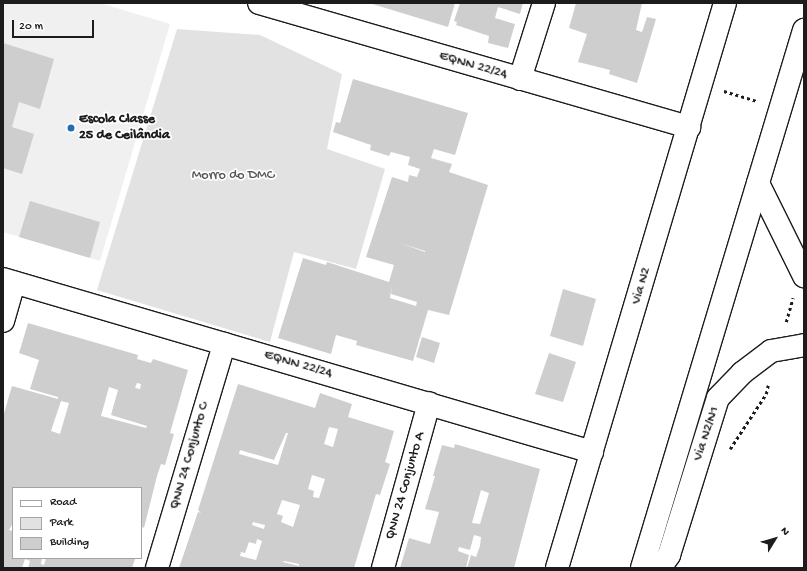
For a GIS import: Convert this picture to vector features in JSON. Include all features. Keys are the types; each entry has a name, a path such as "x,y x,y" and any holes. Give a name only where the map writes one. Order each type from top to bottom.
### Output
{"street":[{"name":"EQNN 22/24","path":"259,3 318,11 520,79 688,127"},
{"path":"520,79 544,3"},
{"name":"Via N2","path":"557,568 725,3"},
{"path":"642,568 802,37 804,14"},
{"path":"758,183 802,274"},
{"name":"EQNN 22/24","path":"9,281 592,452"},
{"path":"3,321 9,281"},
{"name":"QNN 24 Conjunto C","path":"157,568 224,344"},
{"path":"778,347 804,345"},
{"name":"Via N2/N1","path":"660,568 669,555 718,398 742,373 778,347"},
{"name":"QNN 24 Conjunto A","path":"383,568 429,403"}],"path":[{"path":"701,84 780,108"},
{"path":"728,456 766,394 778,347 802,274"}],"shaded area":[{"name":"Escola Classe 25 de Ceilândia","path":"3,3 100,3 170,24 100,261 3,232"}],"green space":[{"name":"Morro do DMC","path":"177,29 260,35 342,74 327,149 385,169 356,269 294,252 270,342 97,290"}],"building":[{"path":"369,3 455,3 448,27"},
{"path":"460,3 523,3 520,14 498,7 495,18 515,24 508,48 488,43 489,36 456,25 457,22 454,21"},
{"path":"576,3 642,3 636,30 642,32 647,17 656,19 637,83 609,74 610,70 578,62 587,34 569,28"},
{"path":"3,43 54,59 40,109 19,102 12,127 34,134 22,174 3,168"},
{"path":"353,79 468,113 455,155 434,149 431,158 452,164 449,172 488,185 449,315 428,310 413,361 356,345 357,341 336,335 331,354 278,338 303,258 326,265 327,262 389,282 394,265 366,257 392,177 408,182 409,175 417,177 420,169 408,165 410,157 391,152 389,156 370,150 371,145 333,132 336,122 340,123","holes":["400,243 425,251 425,252","392,284 391,294 417,302 416,306 390,298"]},
{"path":"30,201 100,222 90,258 19,237"},
{"path":"563,289 596,299 583,346 550,336"},
{"path":"28,323 138,355 137,359 151,363 153,359 188,370 170,433 174,434 165,465 161,464 157,476 144,528 142,527 142,487 12,487 12,525 9,530 12,531 12,559 25,559 22,568 3,568 3,417 12,386 58,399 58,397 30,389 39,360 19,353","holes":["137,383 141,384 140,389 135,388","109,387 118,390 111,415 147,426 146,428 101,416","61,401 69,403 60,434 51,431"]},
{"path":"422,337 440,343 434,363 416,357"},
{"path":"549,353 576,362 563,402 535,394"},
{"path":"238,384 315,408 320,393 352,404 348,417 394,431 385,462 390,464 380,495 376,494 354,568 179,568 198,512 201,513 198,510","holes":["329,427 338,429 333,447 324,444","286,433 288,433 278,465 239,454 240,450 274,460","312,475 325,479 319,498 313,497 314,491 308,489","282,500 300,505 293,527 281,522 283,516 277,514","253,522 265,525 264,529 252,525","257,539 262,541 256,560 240,556 241,552 245,553 249,542 256,544","283,562 299,564 299,566"]},
{"path":"455,444 540,469 514,568 467,568 471,555 476,557 480,546 481,537 474,535 470,550 459,547 458,551 469,555 466,568 400,568 409,538 430,544 439,512 425,509 435,476 433,476 442,445 454,448","holes":["481,490 489,493 480,524 472,523"]},
{"path":"25,559 42,559 41,564 44,565 46,559 135,559 132,568 28,568 30,561"}],"place":[{"name":"Escola Classe 25 de Ceilândia","path":"71,128"}]}
